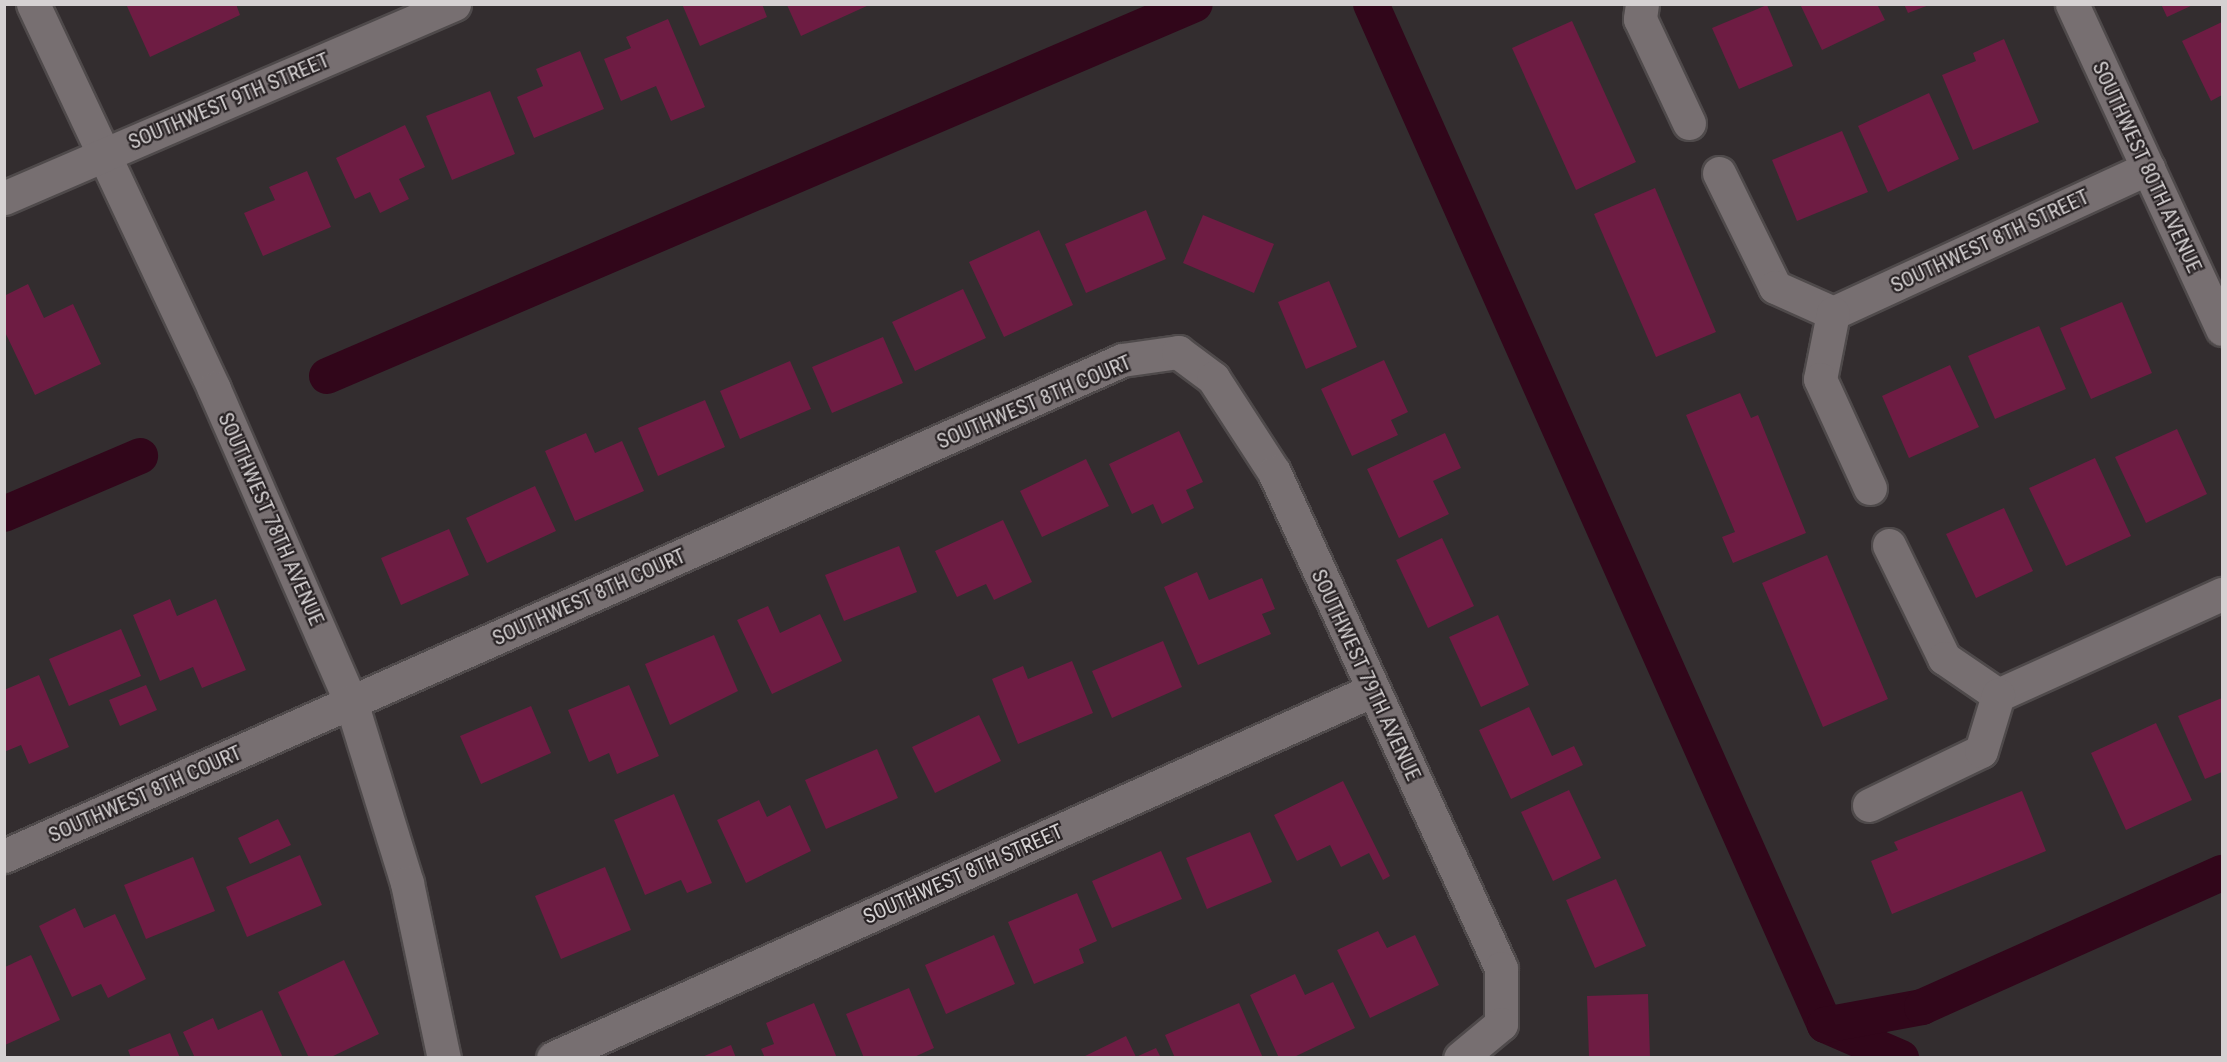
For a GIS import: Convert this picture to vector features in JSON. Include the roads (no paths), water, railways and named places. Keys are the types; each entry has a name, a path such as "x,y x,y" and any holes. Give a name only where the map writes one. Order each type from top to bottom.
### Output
{"street":[{"name":"SOUTHWEST 78TH AVENUE","path":"33,4 101,156 214,389 351,702 407,884 444,1058"},
{"name":"SOUTHWEST 9TH STREET","path":"4,198 454,4"},
{"path":"1642,4 1640,20 1689,123"},
{"name":"SOUTHWEST 80TH AVENUE","path":"2072,4 2223,329"},
{"name":"SOUTHWEST 8TH STREET","path":"1833,313 2148,168"},
{"path":"1719,173 1775,287 1833,313 1820,379 1870,488"},
{"name":"SOUTHWEST 8TH COURT","path":"4,856 1122,360 1178,352"},
{"name":"SOUTHWEST 79TH AVENUE","path":"1178,352 1213,378 1274,472 1501,968 1502,1024 1460,1058"},
{"path":"1889,545 1944,658 1998,695"},
{"path":"1869,805 1981,751 1998,695 2223,594"},
{"name":"SOUTHWEST 8TH STREET","path":"553,1058 1373,690"}],"waterway":[{"path":"327,376 1195,4"},
{"path":"1371,4 1825,1025 1901,1058"},
{"path":"4,514 140,456"},
{"path":"1825,1025 1922,1007 2222,873"}]}
